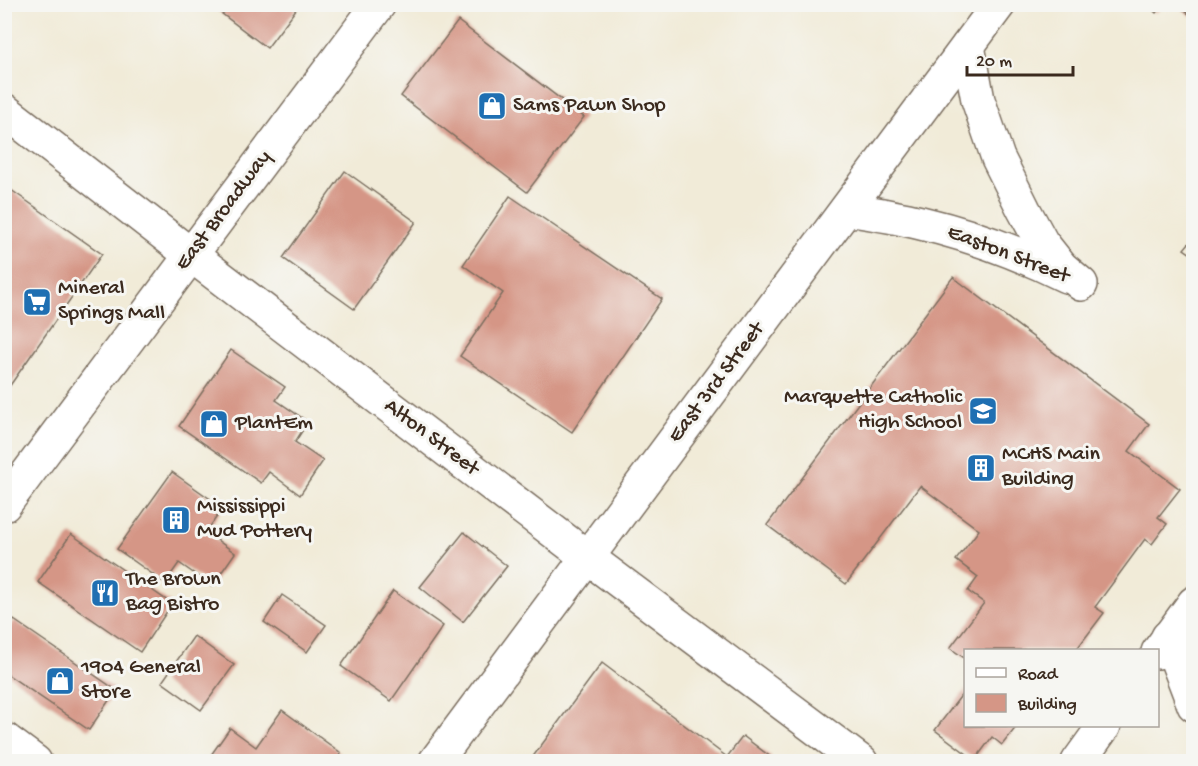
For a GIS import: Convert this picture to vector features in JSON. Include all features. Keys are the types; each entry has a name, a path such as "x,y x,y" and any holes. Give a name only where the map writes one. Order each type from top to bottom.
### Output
{"street":[{"name":"East Broadway","path":"4,505 379,4"},
{"name":"East 3rd Street","path":"435,762 999,4"},
{"name":"Easton Street","path":"848,209 920,222 968,236 1014,253 1082,284 1061,267 1042,243 998,158 978,100 968,46"},
{"name":"Alton Street","path":"4,110 587,557 861,762"},
{"path":"1194,603 1163,644 1194,705"},
{"path":"1078,762 1103,727"},
{"path":"4,739 35,762"}],"building":[{"path":"209,4 300,4 267,48"},
{"path":"1146,4 1163,4 1156,13"},
{"path":"1176,4 1194,4 1194,18"},
{"name":"Sams Pawn Shop","path":"458,21 584,117 527,192 401,96"},
{"path":"345,171 416,222 354,309 283,258"},
{"name":"Mineral Springs Mall","path":"4,185 102,254 4,394"},
{"path":"510,196 662,299 572,432 460,356 503,293 463,265"},
{"path":"1194,237 1194,256 1184,249"},
{"name":"MCHS Main Building","path":"953,277 1149,424 1129,451 1180,489 1158,517 1167,524 1152,544 1145,539 1095,607 1104,613 1077,649 964,649 964,658 950,648 984,603 968,591 978,577 956,560 979,530 920,486 846,584 767,525"},
{"path":"231,350 285,387 276,400 308,422 295,442 323,461 300,495 269,472 261,483 179,426"},
{"name":"Mississippi Mud Pottery","path":"172,472 223,508 206,532 235,553 212,586 179,563 165,583 117,549"},
{"path":"464,532 507,566 463,622 420,587"},
{"name":"The Brown Bag Bistro","path":"71,534 172,604 140,652 38,582"},
{"path":"393,591 443,626 391,701 341,666"},
{"path":"282,595 326,625 307,652 264,622"},
{"name":"1904 General Store","path":"14,620 116,690 89,730 4,672 4,634"},
{"path":"194,636 234,665 201,710 162,682"},
{"path":"602,663 727,757 743,736 772,758 769,762 529,762"},
{"path":"964,692 964,727 1016,727 1002,745 992,737 975,760 935,730"},
{"path":"282,710 341,753 335,762 206,762 230,728 256,747"}],"place":[{"name":"Sams Pawn Shop","path":"492,106"},
{"name":"Mineral Springs Mall","path":"37,302"},
{"name":"Marquette Catholic High School","path":"983,411"},
{"name":"PlantEm","path":"214,424"},
{"name":"MCHS Main Building","path":"981,468"},
{"name":"Mississippi Mud Pottery","path":"176,520"},
{"name":"The Brown Bag Bistro","path":"105,593"},
{"name":"1904 General Store","path":"60,681"}]}
